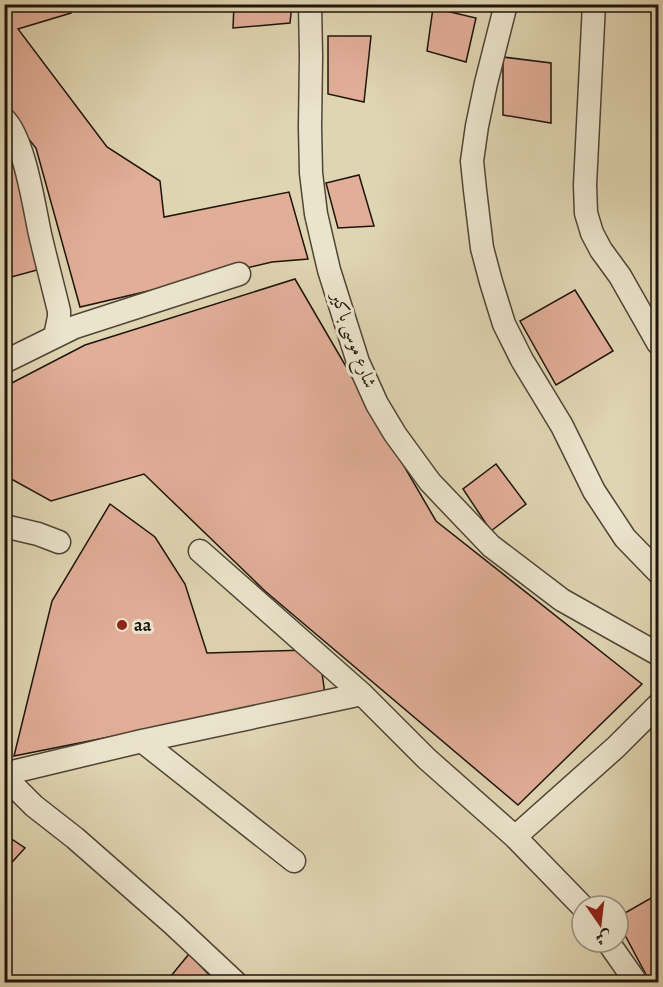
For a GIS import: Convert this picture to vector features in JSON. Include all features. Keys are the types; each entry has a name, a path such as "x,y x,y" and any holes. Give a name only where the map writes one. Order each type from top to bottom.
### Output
{"street":[{"name":"شارع موسى باكير","path":"310,4 311,173 316,214 329,270 358,362 377,404 394,434 430,482 491,546 562,600 658,654"},
{"path":"506,4 486,83 472,161 483,248 491,282 504,324 522,360 562,426 594,491 625,538 658,572"},
{"path":"594,4 585,185 586,213 592,233 601,250 620,276 658,343"},
{"path":"4,119 9,124 24,159 59,311 54,336"},
{"path":"4,362 75,327 239,274"},
{"path":"4,526 38,534 59,543"},
{"path":"200,551 362,694 427,759 515,837 570,894"},
{"path":"612,628 620,641 658,670"},
{"path":"4,775 142,741 362,694"},
{"path":"515,837 616,747 658,705"},
{"path":"142,741 294,861"},
{"path":"4,775 34,806 75,838 235,982"},
{"path":"616,954 636,982"}],"building":[{"path":"4,4 77,4 71,13 18,29 107,147 160,181 164,217 289,192 308,259 272,262 80,307 36,148 4,108"},
{"path":"234,4 292,4 290,23 233,28"},
{"path":"433,8 476,18 466,62 427,51"},
{"path":"328,36 371,36 364,102 328,94"},
{"path":"503,57 551,63 551,123 503,115"},
{"path":"4,142 20,179 37,270 4,279"},
{"path":"359,175 374,226 338,228 326,183"},
{"path":"295,279 436,521 642,684 518,805 265,591 144,474 51,501 4,475 4,387 85,345"},
{"path":"575,290 613,351 556,385 520,321"},
{"path":"496,464 526,504 491,531 463,489"},
{"name":"aa","path":"110,504 155,537 185,584 207,653 308,650 322,673 325,694 14,756 52,601"},
{"path":"4,834 25,848 4,871"},
{"path":"658,894 658,982 650,982 630,944 630,910"},
{"path":"189,954 216,982 166,982"}],"place":[{"name":"aa","path":"122,625"}]}
